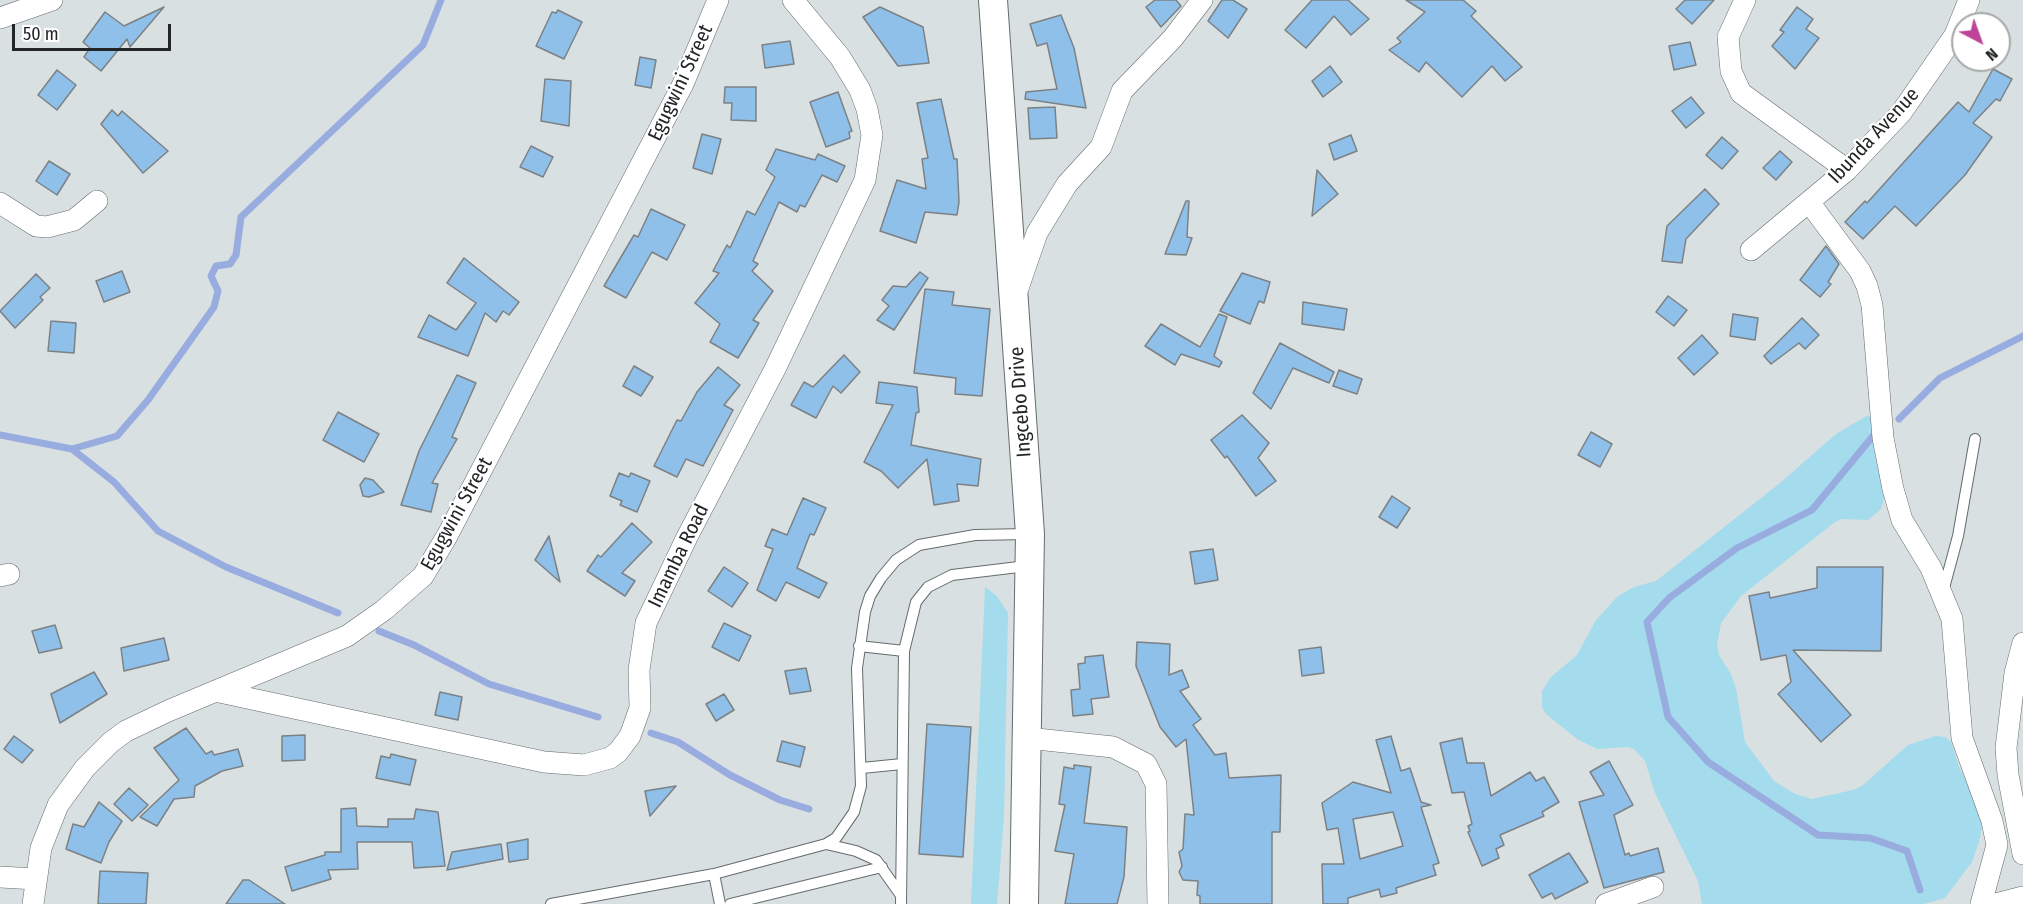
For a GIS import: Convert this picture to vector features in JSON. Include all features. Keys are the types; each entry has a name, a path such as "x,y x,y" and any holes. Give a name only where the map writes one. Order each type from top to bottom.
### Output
{"main road":[{"name":"Ingcebo Drive","path":"993,0 1030,534 1024,904"},
{"name":"Ingcebo Drive","path":"1012,904 1024,804"}],"street":[{"path":"0,18 52,0"},
{"name":"Egugwini Street","path":"33,904 47,826 58,805 84,768 126,731 347,636 407,591 432,563 678,94 718,0"},
{"name":"Imamba Road","path":"215,691 544,762 584,765 604,760 618,752 630,736 640,708 639,670 646,623 775,369 865,180 872,135 867,109 852,75 840,57 793,0"},
{"path":"1014,299 1037,233 1067,184 1101,147 1122,91 1173,38 1202,0"},
{"path":"1745,0 1728,37 1731,71 1741,93 1847,170"},
{"name":"Ibunda Avenue","path":"1751,250 1847,170 1901,113 1933,71 1955,35 1969,0"},
{"path":"0,203 36,226 47,227 74,220 98,201"},
{"path":"1809,202 1860,271 1867,286 1872,305 1882,438 1893,489 1902,520 1931,568 1952,619 1962,738 1996,836 1995,857 1981,904"},
{"path":"2023,643 2015,673 2006,748 2008,775 2023,854"},
{"path":"1027,738 1113,747 1146,764 1156,784 1158,904"},
{"path":"0,877 36,879"},
{"path":"1606,904 1653,887"},
{"path":"1996,904 2023,897"}],"lane":[{"path":"1943,594 1947,569 1958,536 1975,439"},
{"path":"551,904 714,874 826,844 843,831 854,812 861,786 857,668 859,646 870,596 896,560 919,545 975,535 1030,534"},
{"path":"901,899 904,651 916,602 928,587 952,575 1030,566"},
{"path":"859,646 904,651"},
{"path":"862,768 902,764"},
{"path":"826,844 856,850 876,860 901,899"},
{"path":"730,904 882,867"},
{"path":"714,874 720,904"}],"shaded area":[{"path":"1868,415 1872,420 1875,456 1885,494 1881,509 1868,520 1842,519 1835,522 1741,596 1721,623 1717,645 1719,655 1731,674 1736,689 1745,742 1774,781 1795,794 1812,799 1853,790 1863,785 1908,745 1935,736 1946,737 1951,742 1959,767 1976,799 1982,826 1979,842 1972,862 1945,898 1924,904 1702,904 1698,881 1655,793 1645,761 1634,749 1628,747 1597,749 1577,739 1546,714 1542,707 1542,691 1551,677 1577,655 1596,620 1618,596 1634,587 1656,581 1780,483 1836,434"},
{"path":"985,587 997,596 1008,613 1004,816 997,904 971,904"}],"building":[{"path":"1155,0 1176,0 1181,6 1161,27 1146,7"},
{"path":"1222,0 1233,0 1247,9 1228,38 1208,21"},
{"path":"1312,0 1348,0 1369,19 1351,35 1334,16 1306,48 1285,30"},
{"path":"1406,0 1463,0 1476,11 1471,16 1522,67 1505,81 1492,66 1462,97 1426,62 1419,72 1389,50 1401,42 1397,38 1425,12"},
{"path":"1685,0 1714,0 1692,24 1676,9"},
{"path":"164,7 130,47 127,39 101,71 84,57 90,48 83,42 105,12 124,26"},
{"path":"880,7 923,27 929,63 898,66 863,17"},
{"path":"1797,7 1813,19 1806,29 1819,38 1795,69 1772,46 1784,32 1780,30"},
{"path":"558,10 582,22 564,59 536,46 552,12 556,13"},
{"path":"1061,15 1074,48 1086,108 1025,99 1026,92 1057,89 1047,43 1037,46 1030,24"},
{"path":"790,41 794,64 765,68 762,45"},
{"path":"1690,42 1696,65 1674,70 1669,46"},
{"path":"640,57 656,60 651,88 635,85"},
{"path":"1330,66 1342,82 1323,97 1312,81"},
{"path":"57,70 76,85 57,110 38,95"},
{"path":"1991,72 1999,72 2012,79 2000,101 1996,99 1973,123 1992,137 1965,175 1916,226 1895,206 1863,239 1845,222 1865,201 1867,203 1958,102 1969,112"},
{"path":"545,79 571,81 569,126 541,121"},
{"path":"725,87 756,87 756,121 731,120 732,103 724,103"},
{"path":"838,92 852,131 849,132 850,138 826,147 810,102"},
{"path":"1691,97 1704,113 1686,128 1672,111"},
{"path":"941,99 954,159 957,159 959,202 957,215 925,212 916,243 880,231 897,180 926,189 922,159 928,158 917,103"},
{"path":"1055,107 1057,138 1030,139 1028,108"},
{"path":"112,110 118,116 122,111 168,151 143,173 101,124"},
{"path":"702,134 721,139 712,174 693,168"},
{"path":"1351,135 1357,151 1334,160 1329,144"},
{"path":"1722,137 1738,151 1722,169 1706,155"},
{"path":"531,146 553,157 543,177 520,167"},
{"path":"776,149 815,160 818,154 845,166 837,182 822,175 805,207 800,205 797,212 779,202 753,261 758,264 752,271 773,291 753,320 759,323 738,358 710,342 720,324 695,303 719,273 713,271 727,245 730,248 747,211 755,215 775,177 766,170"},
{"path":"1780,151 1792,162 1776,180 1763,168"},
{"path":"49,161 70,174 57,195 36,181"},
{"path":"1317,170 1338,194 1312,216"},
{"path":"1705,189 1719,204 1686,239 1682,263 1662,261 1667,226"},
{"path":"1186,201 1189,201 1187,237 1192,238 1186,255 1165,254"},
{"path":"651,209 685,225 667,260 652,252 626,298 604,286 634,235 638,237"},
{"path":"1826,246 1839,264 1828,282 1831,284 1820,297 1800,280"},
{"path":"464,258 519,302 509,315 503,311 496,322 485,313 468,356 418,337 429,315 456,330 476,303 447,283"},
{"path":"122,271 130,292 104,302 96,281"},
{"path":"920,272 928,278 894,330 877,320 889,306 882,300 893,286 906,287"},
{"path":"1242,273 1270,282 1264,303 1259,301 1250,324 1220,311"},
{"path":"36,274 50,288 40,297 43,300 15,328 0,311"},
{"path":"925,289 954,292 952,305 990,309 982,396 955,394 956,378 914,373"},
{"path":"1668,296 1687,310 1674,326 1656,312"},
{"path":"1303,302 1347,309 1344,330 1302,324"},
{"path":"1219,314 1227,317 1214,356 1222,362 1219,367 1181,354 1175,365 1145,346 1161,324 1200,347"},
{"path":"1733,314 1758,318 1755,340 1730,336"},
{"path":"1802,318 1819,335 1805,349 1799,343 1771,364 1764,356"},
{"path":"51,321 76,323 74,353 48,351"},
{"path":"1702,335 1718,353 1694,375 1678,358"},
{"path":"1280,343 1334,372 1329,383 1293,368 1271,409 1253,393"},
{"path":"844,355 860,372 841,393 833,386 816,418 791,405 804,382 813,387"},
{"path":"634,366 653,377 641,396 623,386"},
{"path":"718,367 740,385 724,405 733,410 703,466 686,459 677,477 654,466 677,420 681,421 697,392"},
{"path":"1339,370 1362,379 1357,394 1333,386"},
{"path":"457,375 476,383 452,437 457,439 432,483 438,484 431,512 401,505 419,451"},
{"path":"879,382 917,387 919,412 916,413 911,445 981,459 978,486 957,484 959,501 934,505 927,459 898,488 881,471 864,462 893,405 876,403"},
{"path":"338,412 379,434 364,462 323,440"},
{"path":"1242,415 1269,443 1258,458 1276,481 1256,496 1227,456 1225,458 1211,440"},
{"path":"1591,432 1612,444 1600,467 1578,455"},
{"path":"619,473 629,477 631,473 650,481 637,512 620,505 622,501 610,496"},
{"path":"365,478 373,480 384,492 369,497 363,496 360,485"},
{"path":"1392,496 1410,508 1397,528 1379,517"},
{"path":"803,498 826,508 814,535 810,534 797,568 827,583 819,598 786,582 776,601 757,590 773,549 765,546 772,529 787,535"},
{"path":"632,523 652,542 622,573 635,581 625,596 587,571 598,555 601,557"},
{"path":"549,536 560,582 535,560"},
{"path":"1213,549 1218,580 1195,584 1190,552"},
{"path":"724,567 748,583 732,607 708,591"},
{"path":"1817,567 1883,567 1881,651 1793,650 1851,715 1821,742 1778,694 1791,682 1786,655 1761,660 1749,596 1769,592 1770,598 1817,588"},
{"path":"724,623 751,636 739,661 712,647"},
{"path":"55,625 62,648 39,653 32,631"},
{"path":"164,638 169,660 124,671 121,648"},
{"path":"1137,642 1170,644 1169,675 1182,670 1189,687 1180,691 1201,719 1193,725 1215,755 1226,753 1229,778 1281,775 1280,832 1272,832 1272,904 1200,904 1200,896 1197,895 1198,881 1183,880 1179,872 1182,866 1179,852 1183,849 1185,814 1194,815 1186,739 1176,747 1160,727 1136,666"},
{"path":"1321,647 1324,673 1302,676 1299,650"},
{"path":"1103,655 1109,697 1091,699 1093,714 1073,716 1071,690 1080,689 1078,664 1085,663 1085,657"},
{"path":"806,668 811,691 790,694 785,671"},
{"path":"94,672 107,694 60,723 51,694"},
{"path":"440,692 462,697 458,720 435,715"},
{"path":"724,694 734,710 716,721 706,704"},
{"path":"927,724 971,727 963,857 919,854"},
{"path":"186,728 206,754 212,751 214,755 238,749 243,766 222,771 195,786 194,797 174,799 157,826 140,817 179,780 154,748"},
{"path":"305,735 305,760 282,761 282,736"},
{"path":"14,736 33,750 22,763 4,749"},
{"path":"1391,736 1401,771 1410,768 1421,802 1431,805 1421,807 1439,863 1433,865 1436,875 1396,888 1397,893 1381,897 1379,889 1348,898 1348,904 1323,904 1322,864 1344,864 1338,828 1327,830 1322,803 1353,782 1391,793 1376,740","holes":["1393,812 1403,846 1360,859 1353,819"]},
{"path":"1462,738 1467,763 1484,763 1491,796 1530,772 1536,781 1544,777 1559,802 1542,812 1544,816 1500,835 1504,845 1496,849 1499,858 1482,866 1468,832 1470,831 1468,826 1472,824 1464,792 1452,793 1440,743"},
{"path":"782,741 805,747 800,767 777,761"},
{"path":"391,754 416,760 410,785 376,778 381,756 390,758"},
{"path":"1609,761 1633,805 1614,815 1625,855 1629,853 1630,856 1658,848 1664,872 1604,888 1579,802 1604,795 1590,772"},
{"path":"1074,765 1091,767 1084,823 1127,827 1124,877 1117,904 1065,904 1074,854 1055,851 1065,805 1059,804 1064,767 1074,769"},
{"path":"676,786 650,816 645,791"},
{"path":"129,788 148,805 132,821 114,804"},
{"path":"99,802 122,821 109,842 101,863 66,849 73,824 84,827"},
{"path":"356,808 357,826 388,827 388,819 414,819 416,809 438,812 445,866 414,868 412,842 357,842 358,869 328,870 331,879 292,891 285,867 325,855 325,852 341,852 341,809"},
{"path":"528,839 528,859 509,862 507,843"},
{"path":"501,844 503,859 447,870 452,852"},
{"path":"1569,853 1588,882 1555,899 1552,893 1542,898 1529,875"},
{"path":"100,871 148,873 146,904 98,904"},
{"path":"243,880 249,880 285,904 226,904"}],"waterway":[{"path":"0,435 72,449 117,436 148,400 214,307 218,291 211,276 216,266 230,264 236,255 241,217 423,45 441,0"},
{"path":"1899,419 1940,378 2023,336"},
{"path":"1873,436 1812,510 1737,548 1669,598 1647,622 1668,717 1708,762 1818,835 1870,838 1907,851 1920,890"},
{"path":"72,449 114,482 158,531 226,567 338,613"},
{"path":"379,631 414,645 489,684 598,717"},
{"path":"651,733 678,742 730,775 780,800 809,809"}]}
